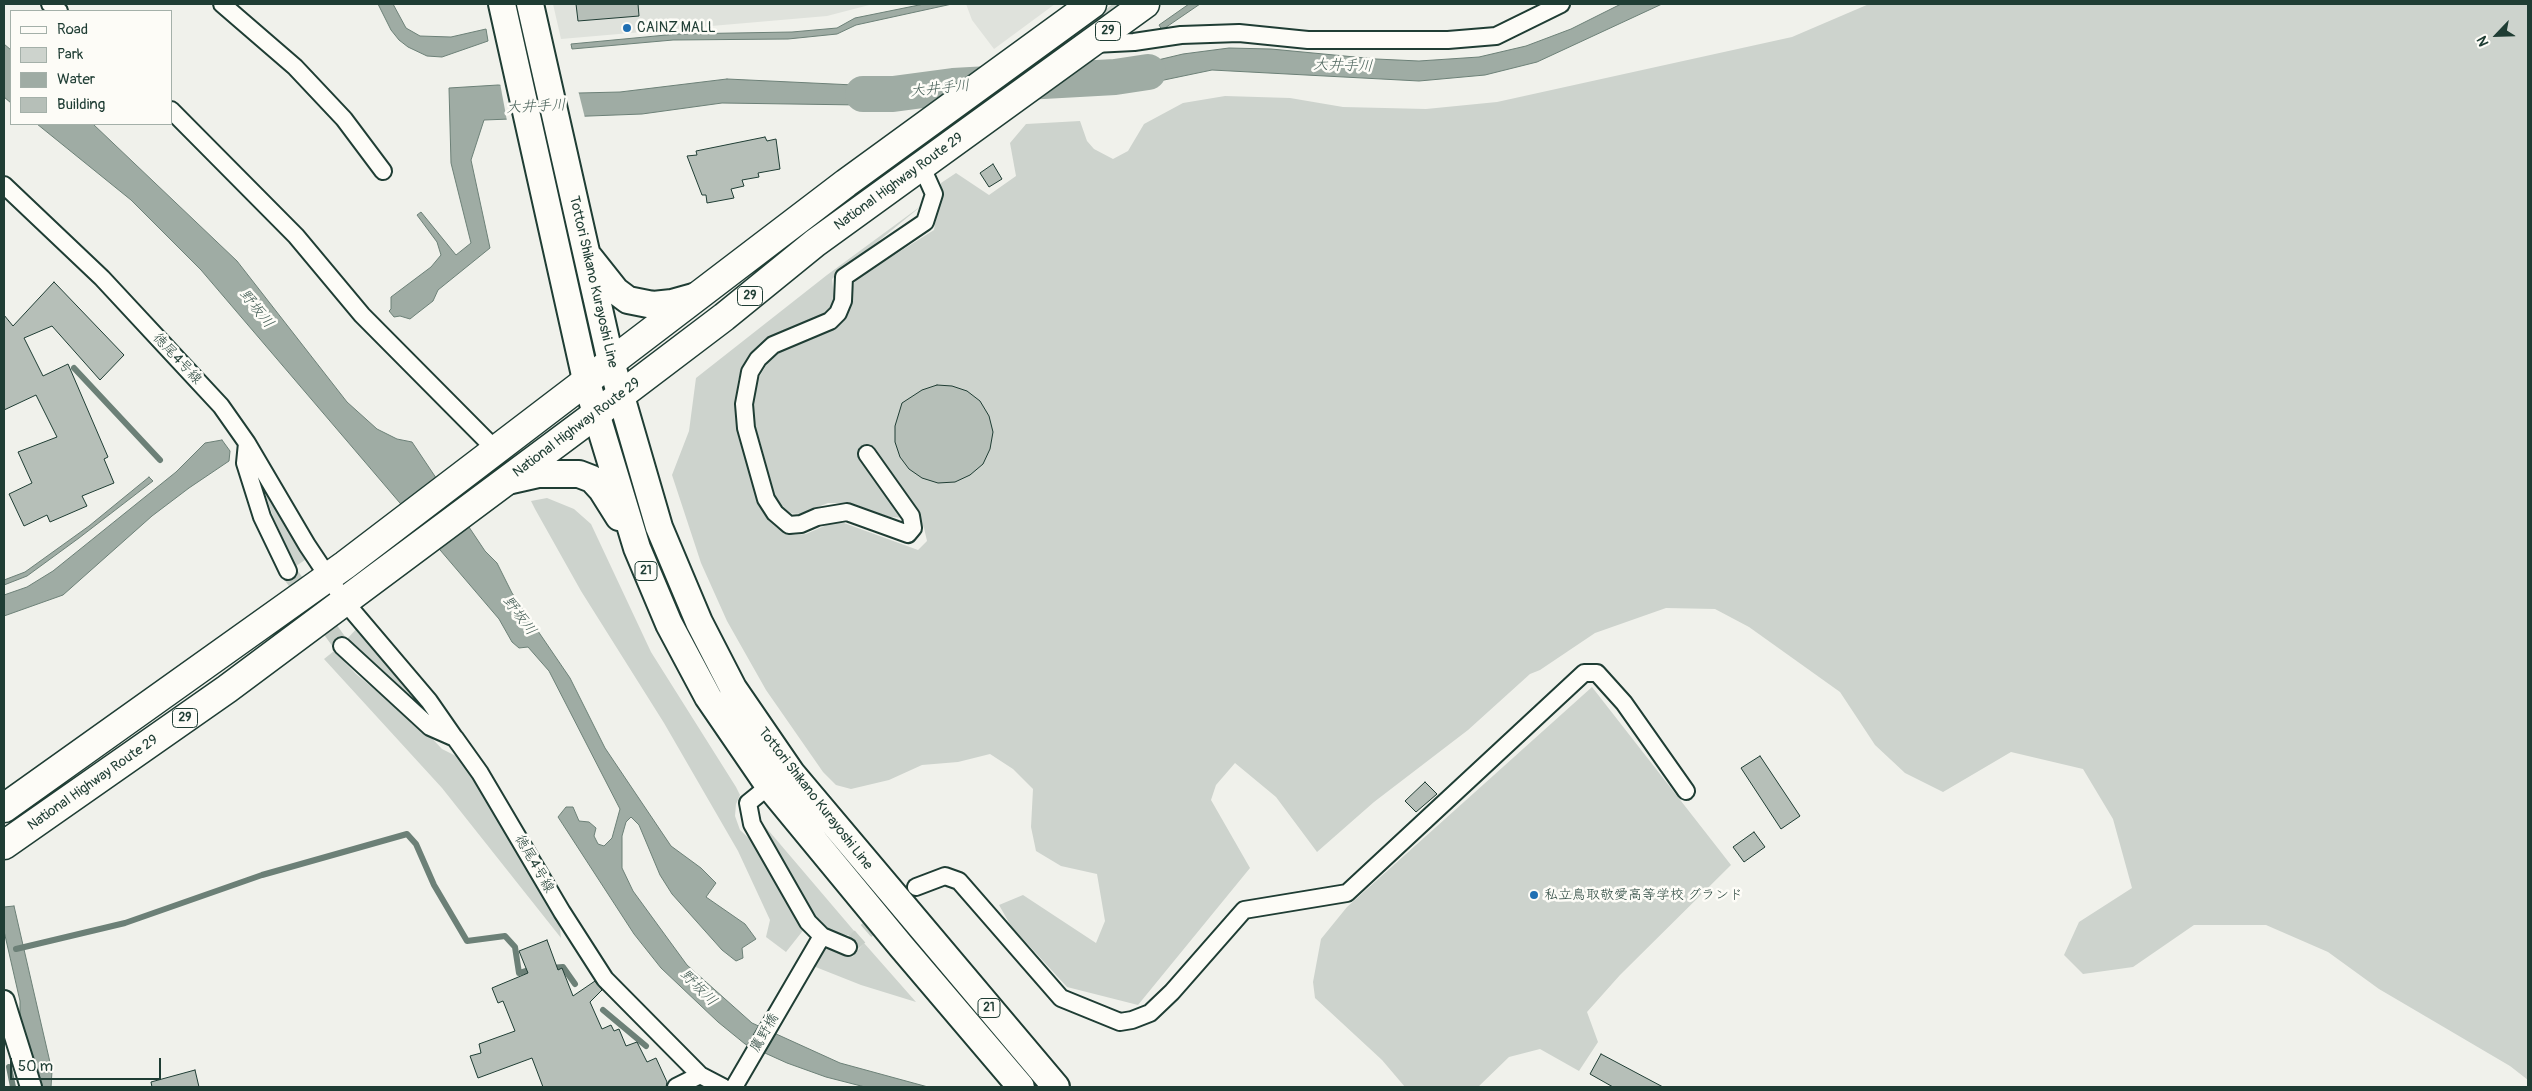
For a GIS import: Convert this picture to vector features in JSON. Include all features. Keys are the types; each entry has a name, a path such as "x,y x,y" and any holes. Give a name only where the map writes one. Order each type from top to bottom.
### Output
{"highway":[{"name":"29","path":"4,808 336,571 943,111 1092,4"},
{"name":"National Highway Route 29","path":"4,845 227,689 596,414 724,317 815,244 1002,106 1145,4"}],"main road":[{"name":"Tottori Shikano Kurayoshi Line","path":"502,4 586,380 637,548 657,598 694,673 723,721 769,786 900,946 1021,1087"},
{"name":"Tottori Shikano Kurayoshi Line","path":"530,4 584,250 620,395 645,482 668,550 699,622 730,681 755,722 792,774 921,930 1056,1087"},
{"path":"584,250 616,291 628,300 652,305 672,303 698,296"},
{"path":"503,484 538,474 558,472 579,474 592,479 602,490 637,548"}],"street":[{"path":"222,4 295,67 344,119 383,171"},
{"path":"1081,51 1182,35 1239,33 1308,40 1457,39 1496,36 1561,4"},
{"path":"172,111 296,236 488,456"},
{"path":"866,454 911,516 913,528 908,534 847,512 817,516 801,524 789,524 775,513 766,499 746,428 744,404 750,372 758,359 773,345 830,321 838,313 843,302 844,277 925,222 934,194 921,165"},
{"name":"徳尾4号線","path":"4,185 115,292 221,406 480,773 562,912 605,979 700,1075 722,1087"},
{"path":"247,443 245,463 262,517 288,570"},
{"path":"342,646 430,727 455,738"},
{"path":"916,887 945,876 959,881 1061,998 1120,1022 1132,1020 1150,1013 1172,992 1244,910 1347,894 1584,673 1598,673 1624,703 1686,791"},
{"path":"769,786 748,802 752,824 808,922 822,936 848,947"},
{"name":"鷹野橋","path":"734,1087 822,936"},
{"path":"4,1001 31,1087"},
{"path":"676,1087 700,1075"}],"shaded area":[{"name":"CAINZ MALL","path":"553,4 873,4 827,16 561,39"},
{"path":"966,4 1055,4 994,49 972,20"}],"green space":[{"path":"1113,4 1123,4 1054,54 1049,50"},
{"path":"1869,4 2528,4 2528,1080 2510,1066 2379,989 2328,952 2266,925 2194,925 2133,967 2083,974 2064,955 2079,922 2132,888 2113,819 2083,769 2011,752 1943,792 1905,773 1875,745 1840,692 1749,627 1715,609 1666,608 1595,633 1540,670 1530,674 1468,730 1374,802 1317,852 1276,797 1235,763 1216,785 1211,800 1250,868 1138,1005 1067,987 1011,926 999,905 1023,895 1096,943 1105,921 1097,874 1061,866 1036,851 1031,827 1033,789 1013,769 990,754 958,762 922,765 889,780 851,789 836,785 823,772 766,690 727,621 701,563 672,475 689,431 696,378 827,275 925,203 832,279 835,304 829,314 780,332 752,356 738,380 736,409 737,424 762,508 768,520 777,528 794,535 806,534 831,523 844,523 918,550 927,541 924,528 914,506 911,507 906,518 890,517 847,503 828,503 800,514 784,513 776,500 754,421 752,407 754,386 772,355 795,340 830,330 841,322 847,311 854,283 859,277 934,230 941,183 956,173 989,195 1016,176 1010,143 1026,124 1080,121 1087,141 1094,149 1113,159 1128,151 1144,124 1183,103 1225,96 1290,98 1343,107 1426,109 1497,102 1792,37"},
{"path":"960,119 956,125 878,183 843,205 877,174 950,122"},
{"path":"255,465 308,558 296,566 274,519"},
{"path":"547,498 574,509 591,524 651,652 736,787 740,795 736,804 735,816 740,830 755,844 805,928 786,952 766,937 770,920 738,851 664,723 581,591 531,501"},
{"path":"359,626 371,644 434,719 368,663 347,639"},
{"path":"334,651 356,674 425,731 442,749 462,759 559,919 561,938 442,788 324,659"},
{"name":"私立鳥取敬愛高等学校 グランド","path":"1592,687 1731,865 1620,975 1587,1012 1598,1042 1579,1071 1540,1049 1509,1057 1478,1087 1405,1087 1382,1060 1315,998 1313,982 1321,939 1347,907"},
{"path":"757,817 855,932 844,936 826,929 814,918"},
{"path":"822,943 852,957 864,943 916,1002 861,985 808,964"}],"water":[{"path":"378,4 393,4 406,28 420,36 451,37 486,29 488,41 442,57 427,56 408,47 399,40 391,30"},
{"path":"924,4 952,4 856,25 837,34 788,39 673,40 572,49 571,44 677,34 792,32 837,28 855,18"},
{"path":"1189,4 1200,4 1162,30 1159,25"},
{"path":"1621,4 1662,4 1537,62 1485,75 1419,81 1212,70 1140,85 1096,89 1104,68 1141,64 1183,54 1229,48 1271,49 1419,61 1479,57 1526,46 1571,29"},
{"path":"4,44 10,49 10,102 4,97"},
{"path":"727,79 854,85 917,81 907,103 860,105 722,103 642,114 484,120 471,160 490,248 438,290 433,301 410,319 400,316 394,317 389,311 391,309 391,297 431,267 441,255 437,242 417,215 421,212 456,255 471,243 451,163 449,88 498,85 579,93 620,92"},
{"name":"野坂川","path":"38,125 94,125 237,261 347,402 377,429 397,439 412,442 485,551 497,563 512,593 570,678 605,748 671,846 701,868 716,883 706,897 745,924 756,939 742,948 743,958 736,961 722,950 672,894 660,875 639,825 631,817 626,822 622,836 622,868 633,891 687,965 752,1023 840,1063 928,1087 865,1087 826,1077 787,1063 745,1044 718,1022 661,968 634,934 558,817 566,807 573,807 579,821 589,822 596,828 594,836 598,844 604,846 612,838 620,809 549,671 528,647 519,648 512,642 499,619 201,270 131,200"},
{"path":"222,440 230,451 229,461 152,516 63,595 4,616 4,595 27,587 53,571 176,472 205,443"},
{"path":"149,477 153,481 79,538 27,576 4,585 4,580 25,572 89,526"},
{"path":"14,906 52,1071 51,1087 36,1087 38,1074 20,1017 20,1001 4,931 4,907"}],"pier":[{"path":"500,83 578,90 585,118 507,121"}],"building":[{"path":"576,4 638,4 639,16 578,21"},
{"path":"765,137 767,141 776,139 780,169 758,173 759,177 742,180 744,186 731,189 734,198 707,203 706,195 702,195 687,156 697,155 696,151"},
{"path":"993,164 1002,179 989,187 980,173"},
{"path":"54,282 124,355 100,380 52,326 24,338 43,376 68,364 108,457 104,459 114,483 82,496 87,506 50,522 47,515 24,526 9,494 32,483 18,452 57,437 36,395 4,410 4,315 13,326"},
{"path":"937,385 952,386 967,391 980,401 989,416 993,432 990,449 983,464 970,475 955,482 938,483 922,478 909,469 900,457 895,442 895,426 902,403 922,390"},
{"path":"1760,756 1800,816 1781,829 1741,768"},
{"path":"1425,782 1437,794 1416,812 1405,801"},
{"path":"1754,832 1765,847 1744,862 1733,847"},
{"path":"547,940 558,970 562,968 573,996 595,981 602,990 590,1002 602,1029 611,1025 614,1031 619,1029 626,1046 637,1042 647,1062 656,1058 667,1082 666,1087 543,1087 532,1058 478,1078 470,1056 481,1053 479,1044 515,1031 503,1001 498,1003 492,988 528,973 519,951"},
{"path":"1601,1054 1663,1087 1613,1087 1590,1074"},
{"path":"195,1070 199,1087 152,1087 151,1082"}],"waterway":[{"name":"大井手川","path":"863,94 893,94 953,86 1115,77 1148,72"},
{"path":"74,368 160,460"},
{"path":"16,949 125,923 262,875 407,834 416,844 434,885 467,941 505,936 515,947 519,973 535,968"},
{"path":"550,968 563,967 575,984"},
{"path":"603,1010 646,1046"},
{"path":"9,1067 13,1087"}],"tunnel":[{"path":"288,571 342,646"},
{"path":"848,947 916,887"}],"place":[{"name":"CAINZ MALL","path":"627,28"},
{"name":"私立鳥取敬愛高等学校 グランド","path":"1534,895"}]}
